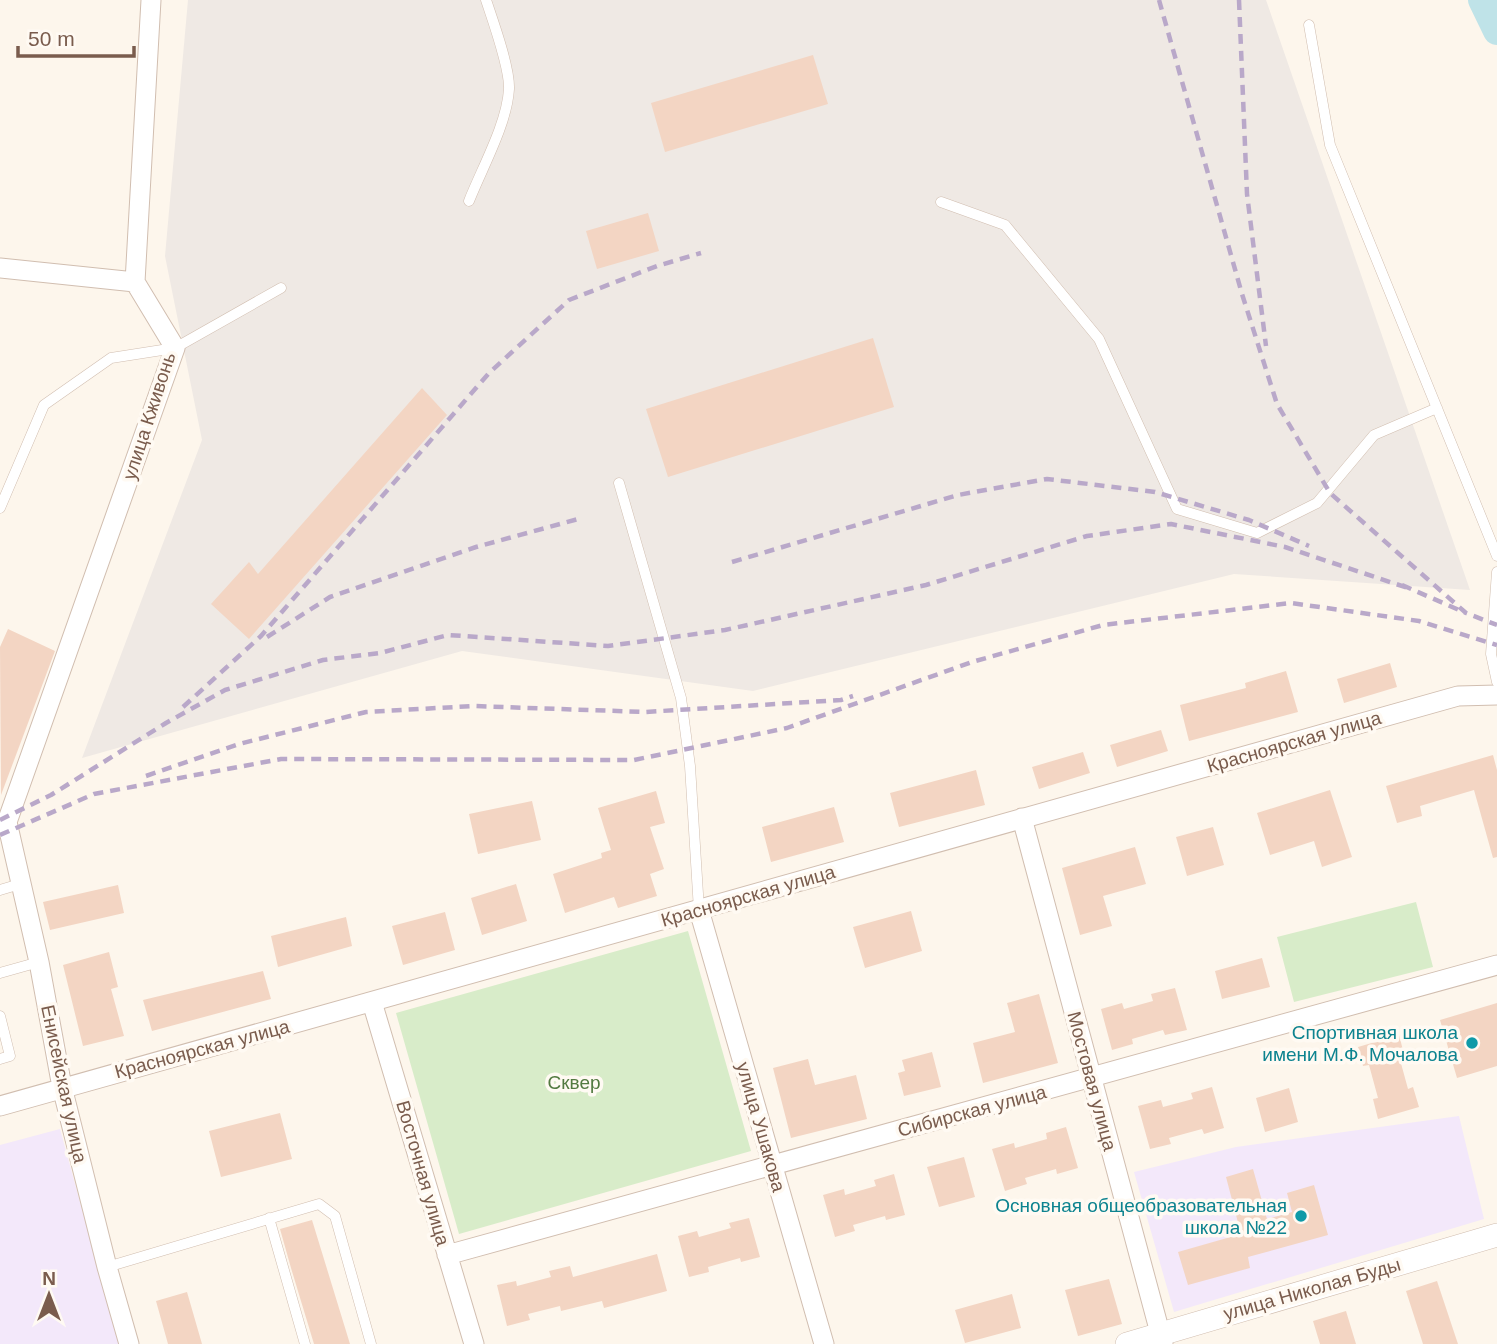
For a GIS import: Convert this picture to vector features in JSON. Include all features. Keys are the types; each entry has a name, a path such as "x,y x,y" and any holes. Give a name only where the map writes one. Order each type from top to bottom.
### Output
{"street":[{"path":"0,268 135,282 154,2"},
{"name":"улица Кживонь","path":"7,822 175,348 135,282"},
{"name":"Красноярская улица","path":"0,1106 1458,695 1497,695"},
{"name":"Мостовая улица","path":"1022,818 1161,1339"},
{"name":"Енисейская улица","path":"7,822 39,962 62,1087 129,1344"},
{"name":"улица Ушакова","path":"699,910 824,1344"},
{"name":"Сибирская улица","path":"447,1255 1497,965"},
{"name":"Восточная улица","path":"372,1002 474,1344"},
{"name":"улица Николая Буды","path":"1127,1344 1161,1339 1497,1235"}],"lane":[{"path":"469,201 503,117 510,87 499,38 486,0"},
{"path":"1309,25 1330,145 1497,556"},
{"path":"941,202 1005,225 1099,339 1177,509 1257,533 1317,503 1374,435 1437,408"},
{"path":"0,508 44,405 111,358 175,348 281,288"},
{"path":"619,483 681,698 690,766 699,910"},
{"path":"1497,572 1491,654 1497,682"},
{"path":"0,890 20,884"},
{"path":"0,973 39,962"},
{"path":"0,1016 10,1056 0,1059"},
{"path":"107,1267 319,1204 335,1216 371,1344"},
{"path":"269,1218 305,1344"}],"shaded area":[{"path":"188,0 1266,0 1470,590 1234,574 753,691 462,651 82,758 202,440 165,256"},
{"path":"1459,1116 1484,1219 1174,1312 1134,1172 1236,1147"},
{"path":"60,1129 119,1344 0,1344 0,1145"}],"green space":[{"path":"1416,902 1433,967 1294,1002 1277,937"},
{"name":"Сквер","path":"688,931 751,1151 459,1234 396,1013"}],"building":[{"path":"813,55 828,104 665,152 651,103"},
{"path":"648,213 659,251 597,269 586,231"},
{"path":"873,338 894,407 668,477 646,409"},
{"path":"422,388 447,415 249,639 211,604 249,562 258,574"},
{"path":"8,629 55,651 1,795 0,647"},
{"path":"1390,663 1397,687 1344,703 1337,679"},
{"path":"1286,671 1298,712 1189,741 1180,705 1246,688 1245,683"},
{"path":"1161,730 1168,751 1117,767 1110,745"},
{"path":"1083,752 1090,773 1039,789 1032,767"},
{"path":"1493,755 1497,770 1497,857 1493,858 1474,790 1420,806 1422,816 1397,823 1386,786"},
{"path":"976,770 985,805 899,827 890,793"},
{"path":"1330,790 1352,857 1322,867 1314,841 1270,855 1257,813"},
{"path":"656,791 665,823 650,827 664,869 650,874 657,896 618,908 614,897 565,913 553,874 602,858 601,853 611,850 598,808"},
{"path":"532,801 541,840 478,854 469,814"},
{"path":"834,807 844,842 771,862 762,827"},
{"path":"1213,827 1224,865 1187,876 1176,837"},
{"path":"1135,847 1146,884 1103,896 1112,926 1080,935 1062,868"},
{"path":"516,884 527,921 482,935 471,898"},
{"path":"118,885 124,913 50,930 43,902"},
{"path":"911,911 922,951 865,968 853,927"},
{"path":"445,912 455,950 403,965 392,926"},
{"path":"346,917 352,946 278,967 271,936"},
{"path":"109,952 118,987 111,989 124,1036 83,1046 63,965"},
{"path":"1262,958 1270,987 1222,999 1215,971"},
{"path":"263,971 271,999 152,1031 143,1000"},
{"path":"1175,988 1187,1030 1165,1035 1163,1030 1132,1039 1133,1044 1112,1050 1101,1009 1122,1003 1124,1009 1153,1001 1151,994"},
{"path":"1039,994 1058,1063 983,1083 973,1043 1015,1032 1007,1003"},
{"name":"Спортивная школа имени М.Ф. Мочалова","path":"1497,1003 1497,1066 1457,1078 1440,1020"},
{"path":"1399,1035 1404,1054 1399,1056 1408,1089 1413,1087 1419,1107 1378,1119 1373,1099 1378,1098 1369,1065 1363,1066 1358,1047"},
{"path":"932,1052 941,1087 904,1096 898,1073 905,1071 902,1060"},
{"path":"808,1059 815,1085 856,1075 867,1119 791,1138 773,1068"},
{"path":"1212,1087 1224,1128 1204,1134 1202,1129 1169,1138 1171,1144 1150,1149 1138,1106 1161,1100 1163,1107 1193,1099 1191,1093"},
{"path":"1289,1088 1298,1122 1265,1132 1256,1098"},
{"path":"280,1113 292,1159 221,1177 209,1131"},
{"path":"1066,1127 1078,1168 1057,1174 1056,1169 1025,1178 1027,1184 1005,1191 992,1149 1014,1143 1015,1148 1047,1139 1046,1133"},
{"path":"964,1157 975,1197 939,1207 927,1167"},
{"name":"Основная общеобразовательная школа №22","path":"1253,1169 1267,1219 1292,1212 1287,1193 1314,1185 1328,1235 1248,1257 1250,1268 1188,1285 1178,1252 1241,1234 1226,1177"},
{"path":"894,1174 905,1215 886,1220 885,1216 853,1225 855,1231 835,1237 823,1195 844,1189 845,1195 876,1186 874,1180"},
{"path":"749,1218 760,1257 741,1262 740,1258 708,1267 709,1272 689,1277 678,1236 697,1231 699,1237 731,1228 729,1223"},
{"path":"312,1220 350,1344 314,1344 280,1229"},
{"path":"657,1254 667,1291 604,1308 602,1301 561,1311 560,1306 528,1314 530,1320 507,1326 497,1285 516,1281 517,1286 551,1277 549,1271 570,1266 573,1277"},
{"path":"1109,1279 1122,1324 1078,1336 1065,1290"},
{"path":"1437,1281 1458,1344 1423,1344 1406,1291"},
{"path":"187,1292 202,1344 168,1344 156,1301"},
{"path":"1012,1294 1021,1328 965,1343 955,1310"},
{"path":"1346,1311 1356,1344 1320,1344 1313,1321"}],"waterway":[{"path":"1482,0 1497,31"}],"railway":[{"path":"1159,0 1242,294 1277,404 1330,493 1466,613 1497,625"},
{"path":"1239,0 1247,194 1266,346"},
{"path":"183,707 261,636 489,373 569,300 657,266 701,253"},
{"path":"732,562 958,495 1047,479 1155,492 1249,520 1309,546"},
{"path":"267,637 330,597 476,547 578,519"},
{"path":"0,820 51,795 166,723 225,690 323,660 380,653 448,635 608,646 725,630 926,585 1087,536 1171,524 1285,547 1408,588"},
{"path":"1402,585 1466,613"},
{"path":"0,835 94,794 281,759 634,760 787,728 972,662 1103,625 1291,603 1419,621 1497,645"},
{"path":"146,776 239,744 366,712 473,706 645,712 841,700 853,696"}],"place":[{"name":"Спортивная школа имени М.Ф. Мочалова","path":"1472,1043"},
{"name":"Основная общеобразовательная школа №22","path":"1301,1216"}]}
